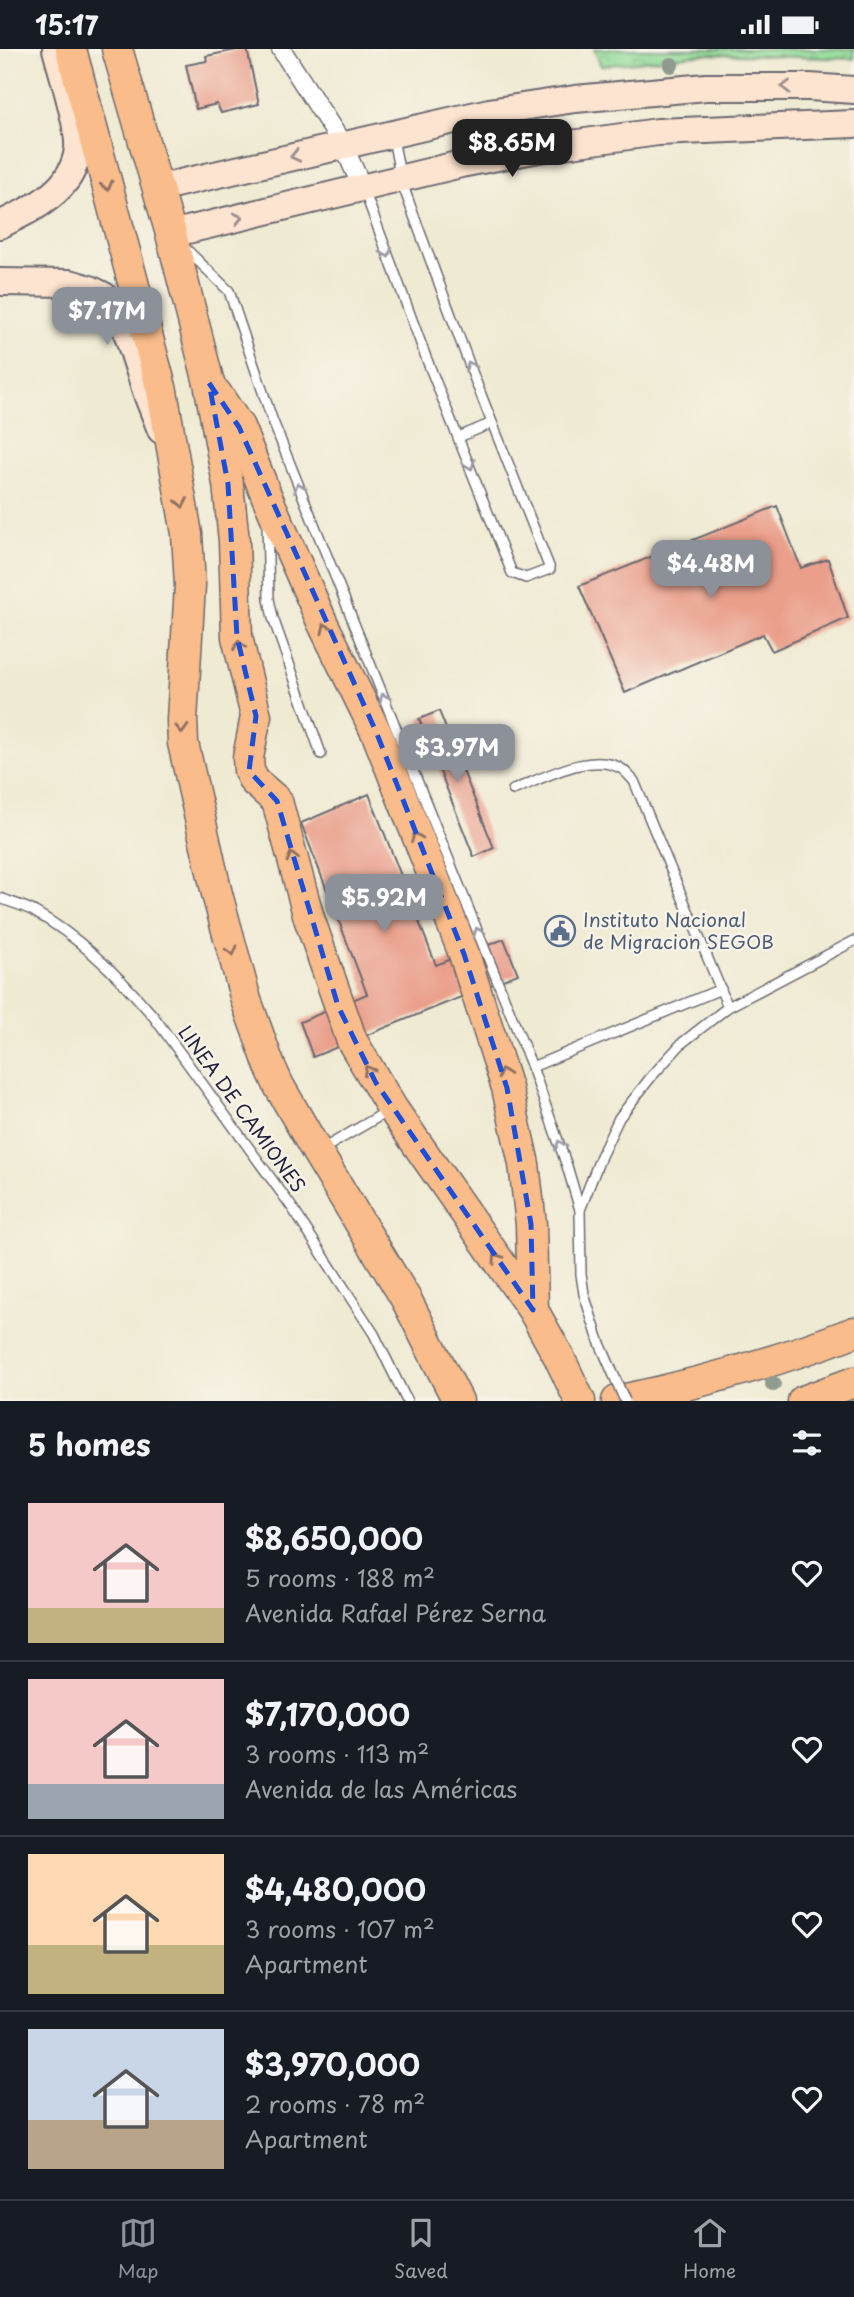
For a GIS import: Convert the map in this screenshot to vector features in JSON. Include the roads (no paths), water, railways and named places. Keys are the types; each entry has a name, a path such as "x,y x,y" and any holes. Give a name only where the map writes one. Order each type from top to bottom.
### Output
{"highway":[{"path":"71,49 162,391 174,456 190,562 182,720 185,759 217,894 246,1000 279,1086 406,1299 454,1391"},
{"path":"117,49 171,234 209,383 228,484 234,541 237,637 256,716 248,758 249,771 254,781 277,801 309,918 352,1041 392,1108 533,1310 580,1401"},
{"path":"209,383 239,427 323,624 377,734 470,974 508,1088 524,1164 531,1224 533,1310"},
{"path":"617,1401 692,1385 808,1350 854,1332"},
{"path":"803,1401 854,1382"}],"main road":[{"path":"0,225 53,194 74,166 78,149 76,130 56,49"},
{"path":"158,188 489,112 575,99 706,87 854,90"},
{"path":"171,234 461,165 549,147 658,132 854,124"},
{"path":"0,282 70,283 104,296 124,323 151,406 174,456"}],"street":[{"path":"281,49 343,145 363,189"}],"lane":[{"path":"363,189 512,573 526,578 550,569 401,180 393,134"},
{"path":"171,234 229,291 272,419 532,1067 580,1210 584,1294 599,1341 625,1401"},
{"path":"459,437 492,423"},
{"path":"267,497 269,599 273,618 321,754"},
{"path":"513,790 580,764 602,762 622,769 634,781 728,1007"},
{"name":"LINEA DE CAMIONES","path":"0,898 35,912 84,946 136,995 154,1017 291,1206 374,1334 405,1396"},
{"path":"580,1210 619,1118 682,1043 728,1007 854,941"},
{"path":"532,1067 721,989"},
{"path":"317,1152 392,1108"}],"place":[{"name":"Instituto Nacional de Migracion SEGOB","path":"560,931"}]}
